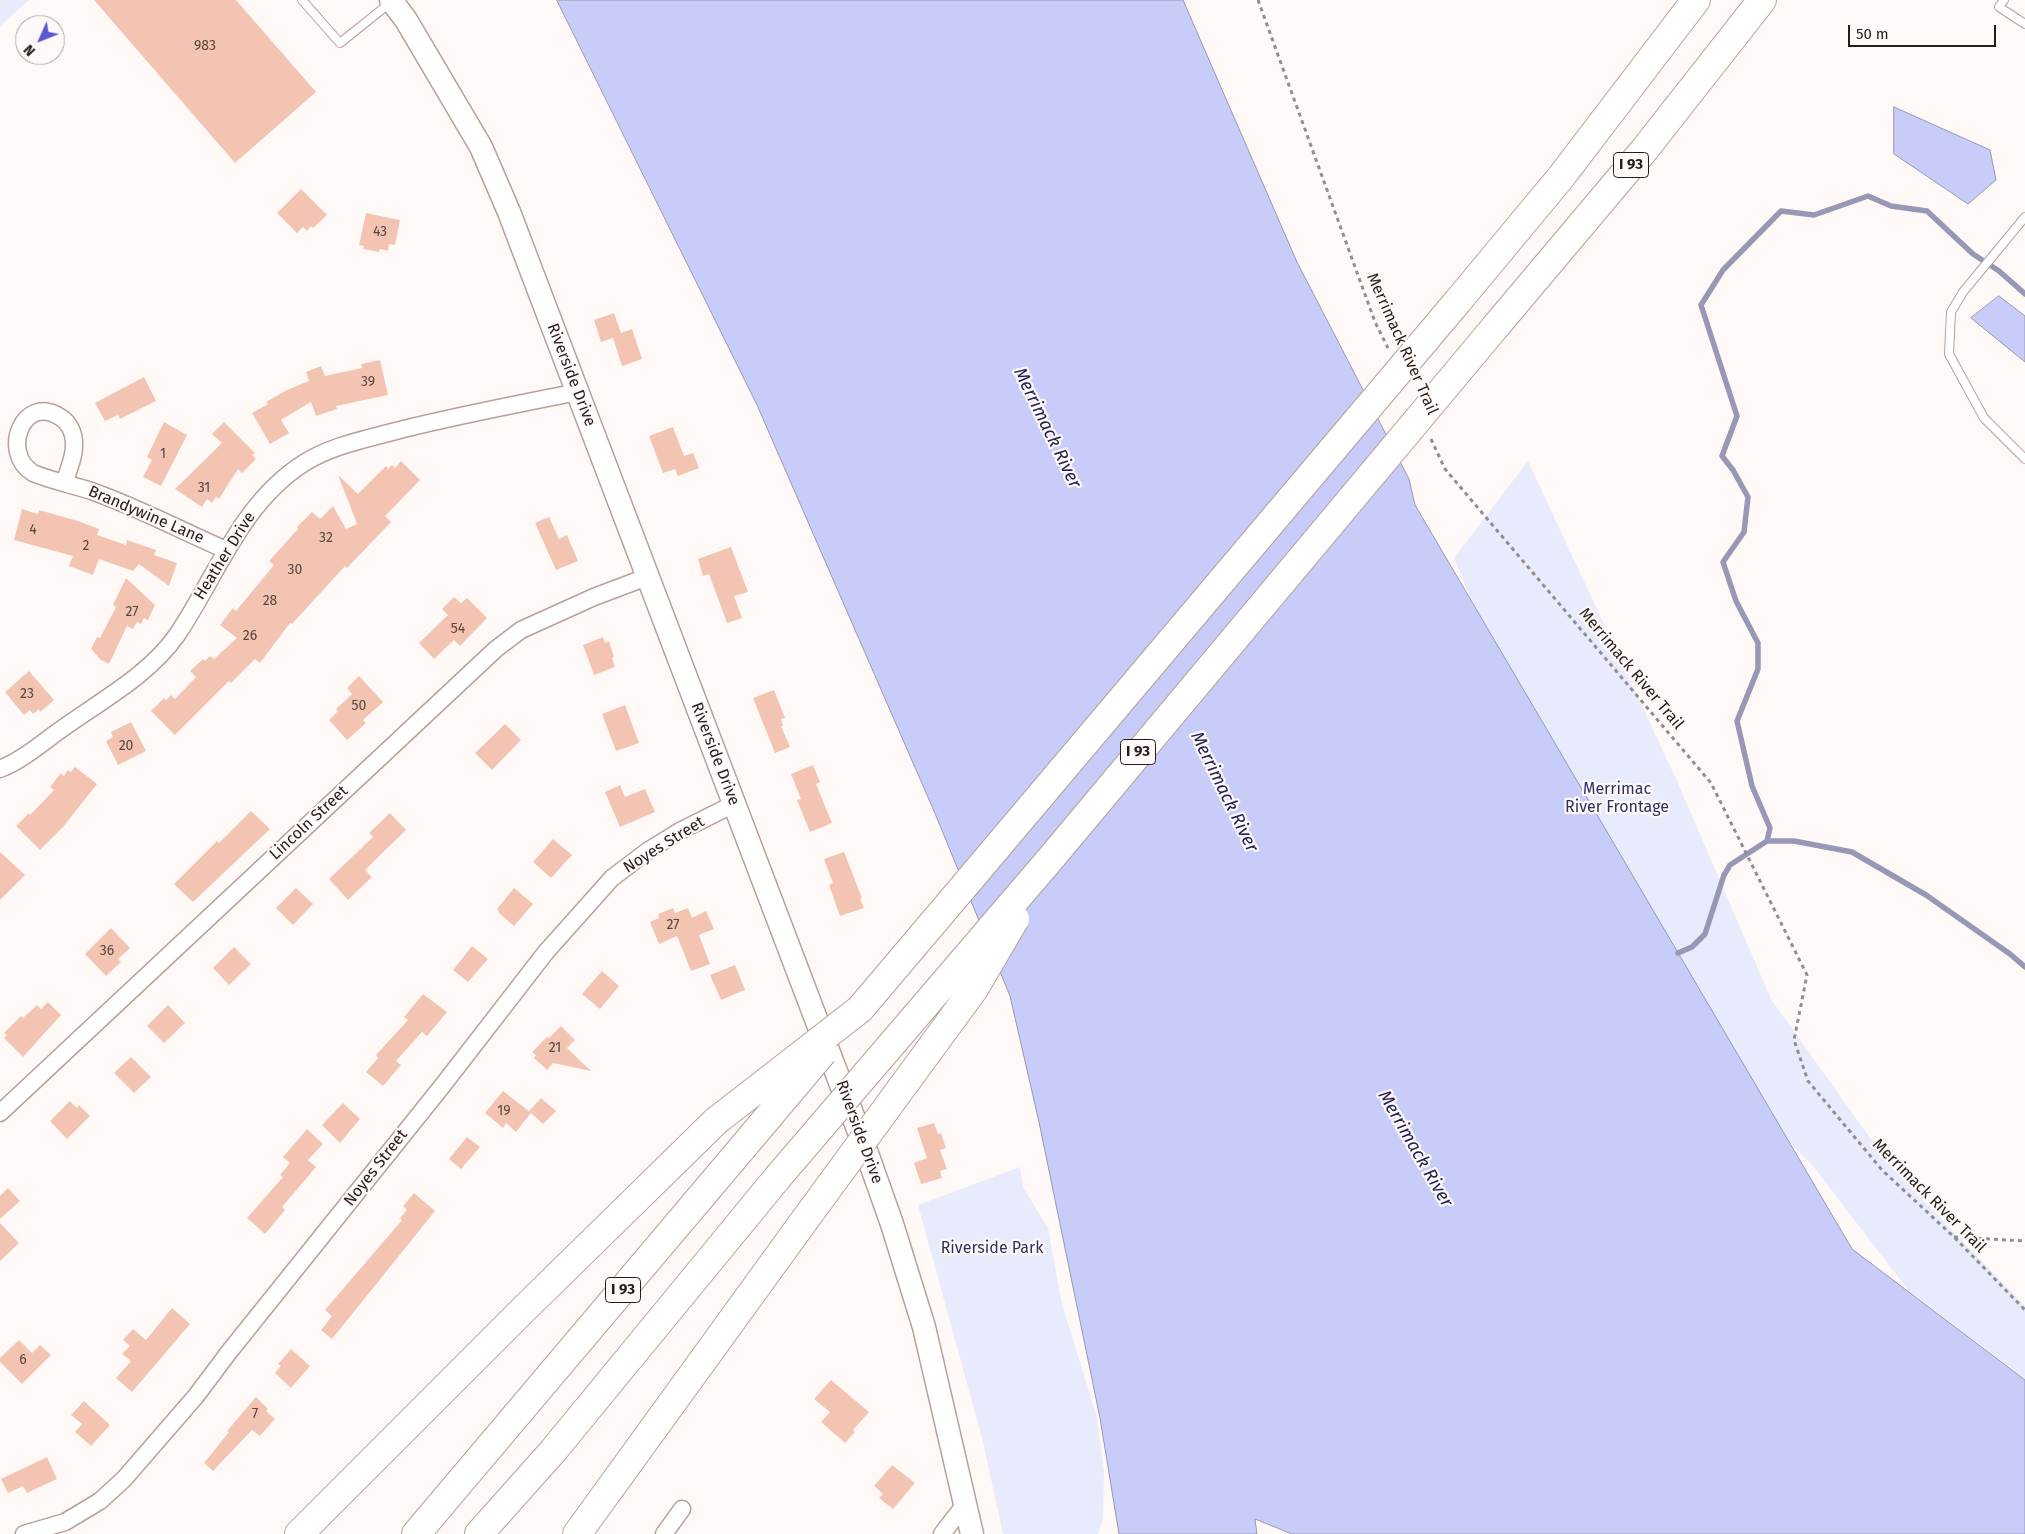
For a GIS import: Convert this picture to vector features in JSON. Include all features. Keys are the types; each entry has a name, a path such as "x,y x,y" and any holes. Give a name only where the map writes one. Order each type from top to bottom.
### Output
{"highway":[{"name":"I 93","path":"416,1534 1458,301 1561,177 1696,0"},
{"name":"I 93","path":"479,1534 553,1451 778,1177 1052,857 1645,149 1762,0"},
{"path":"577,1534 974,989 1052,857"},
{"path":"299,1534 524,1309 716,1121 860,1009"}],"main road":[{"name":"Riverside Drive","path":"391,1 411,28 481,146 509,212 734,804 804,981 892,1224 924,1327 972,1534"}],"street":[{"name":"Heather Drive","path":"1,772 124,685 162,653 177,635 240,526 260,502 303,464 347,444 410,427 577,392"},
{"name":"Brandywine Lane","path":"64,483 74,450 71,429 62,418 50,412 36,412 29,415 18,424 11,443 18,463 30,472 110,498 226,550"},
{"name":"Lincoln Street","path":"0,1113 496,649 521,630 594,597 647,577"},
{"name":"Noyes Street","path":"24,1534 64,1522 100,1501 124,1479 196,1396 546,952 612,878 648,850 680,830 734,804"},
{"path":"942,1534 966,1503"},
{"path":"664,1534 682,1509"}],"lane":[{"path":"302,0 340,43 391,1"},
{"path":"2004,0 1999,7 2025,24"},
{"path":"2025,217 1963,292 1951,312 1949,354 1984,418 2025,460"}],"path":[{"name":"Merrimack River Trail","path":"1258,0 1375,322 1392,356"},
{"name":"Merrimack River Trail","path":"1428,434 1445,469 1711,783 1807,975 1794,1040 1808,1081 1882,1170 1954,1237 2025,1310"},
{"path":"1954,1237 2025,1241"}],"green space":[{"path":"0,0 29,0 0,26"},
{"name":"Merrimac River Frontage","path":"1528,461 1677,781 1771,999 1890,1166 2025,1306 2025,1379 1908,1290 1813,1166 1729,1081 1493,654 1454,558"},
{"name":"Riverside Park","path":"1020,1167 1023,1187 1048,1228 1062,1304 1097,1417 1104,1471 1103,1519 1098,1534 1003,1534 983,1442 918,1205"}],"water":[{"name":"Merrimack River","path":"557,0 1183,0 1297,262 1409,479 1415,505 1852,1249 2025,1380 2025,1534 1292,1534 1255,1519 1257,1534 1119,1534 1100,1418 1039,1122 1010,996 934,811 757,405"},
{"path":"1894,107 1990,150 1996,180 1968,204 1894,154"},
{"path":"1999,296 2025,316 2025,362 1971,318"}],"building":[{"path":"94,0 236,0 316,92 235,163"},
{"path":"301,189 327,215 313,228 311,226 307,231 303,227 297,233 277,213"},
{"path":"366,213 400,220 395,245 389,244 388,251 380,249 379,252 363,249 364,246 359,245"},
{"path":"614,313 621,333 632,329 642,359 622,366 613,338 601,342 594,320"},
{"path":"380,360 388,395 336,406 337,409 316,416 311,402 281,420 289,433 270,444 252,413 268,404 266,402 287,390 309,381 306,372 321,366 325,376 362,368 361,364"},
{"path":"144,377 156,401 120,419 118,415 105,421 95,403"},
{"path":"164,422 187,435 161,486 143,477 152,460 147,457"},
{"path":"224,422 255,453 252,455 256,459 242,473 238,469 219,499 216,497 212,503 207,499 202,507 175,489 222,443 212,434"},
{"path":"673,427 684,456 693,453 699,468 678,476 675,469 663,473 649,436"},
{"path":"401,461 420,480 385,516 391,522 347,568 345,566 292,624 290,623 260,663 255,659 231,683 229,681 175,735 151,711 164,698 166,700 171,695 175,699 196,677 190,671 203,659 205,661 210,656 214,659 237,638 220,625 233,608 236,611 274,565 269,561 298,529 297,527 312,512 320,519 333,506 346,529 357,524 338,475 358,494 386,466 388,469 392,465 395,468"},
{"path":"22,509 38,514 39,510 78,521 99,529 97,535 126,545 127,540 156,550 154,555 177,563 169,586 139,564 133,571 99,559 93,575 69,566 73,556 14,540"},
{"path":"549,517 559,539 567,535 578,561 556,570 535,523"},
{"path":"731,547 748,592 734,596 742,618 727,623 709,574 703,576 698,559"},
{"path":"126,578 155,605 148,620 144,618 141,624 137,622 133,629 127,626 109,664 101,660 91,649 97,637 100,638 116,607 113,605"},
{"path":"454,597 461,603 467,598 487,618 460,646 454,640 434,659 419,643 448,615 442,609"},
{"path":"603,637 605,643 609,641 615,667 594,675 583,645"},
{"path":"29,671 54,700 40,712 39,709 33,714 30,710 24,715 5,692"},
{"path":"359,676 383,702 363,720 366,723 347,740 329,720 338,711 336,709 352,694 347,688"},
{"path":"774,690 785,718 781,719 783,726 781,726 790,747 775,753 753,698"},
{"path":"625,705 639,743 616,751 602,714"},
{"path":"131,722 146,751 118,765 106,741 113,737 111,732"},
{"path":"505,724 521,740 492,770 475,753"},
{"path":"813,765 820,782 816,784 832,823 810,832 797,800 801,799 791,774"},
{"path":"75,767 97,784 63,827 40,850 16,826 29,813 30,815 54,790 50,787 61,773 64,776 68,770 71,772"},
{"path":"620,785 625,797 645,789 655,812 620,827 605,792"},
{"path":"251,811 270,829 193,902 174,884 217,841 219,843"},
{"path":"390,813 406,830 365,870 372,877 348,900 329,879 373,837 369,833"},
{"path":"553,839 572,855 551,878 533,862"},
{"path":"0,852 25,875 0,900"},
{"path":"844,852 864,908 840,916 829,885 833,883 824,859"},
{"path":"296,888 313,904 293,925 276,908"},
{"path":"514,888 533,904 514,926 497,909"},
{"path":"673,908 675,913 688,908 692,918 706,911 714,929 699,935 710,964 691,971 677,936 659,944 650,922 659,918 658,914"},
{"path":"111,928 130,948 118,959 121,962 106,976 85,954"},
{"path":"472,946 488,959 468,982 453,970"},
{"path":"234,947 251,964 229,985 213,968"},
{"path":"735,965 745,990 721,1000 710,975"},
{"path":"602,971 619,986 600,1009 582,994"},
{"path":"423,994 447,1012 427,1036 422,1032 396,1061 401,1065 383,1086 366,1072 378,1058 376,1055 408,1020 404,1017"},
{"path":"48,1002 61,1015 23,1057 4,1038 7,1035 4,1033 21,1016 23,1018 37,1005 41,1009"},
{"path":"168,1005 185,1023 164,1043 147,1026"},
{"path":"561,1026 575,1040 567,1048 591,1071 553,1063 547,1070 534,1058 536,1055 532,1052"},
{"path":"131,1057 151,1077 134,1093 114,1073"},
{"path":"503,1091 530,1112 541,1098 556,1111 543,1124 531,1113 516,1132 506,1123 503,1128 485,1113"},
{"path":"70,1101 77,1108 79,1105 90,1116 67,1139 50,1121"},
{"path":"343,1103 360,1119 340,1143 322,1125"},
{"path":"934,1123 938,1134 941,1133 946,1148 940,1150 947,1169 940,1171 942,1178 921,1184 914,1163 927,1158 917,1128"},
{"path":"307,1129 323,1144 308,1160 316,1167 282,1207 285,1210 265,1234 247,1218 283,1177 280,1175 290,1163 283,1157"},
{"path":"467,1137 480,1147 461,1169 449,1159"},
{"path":"8,1188 20,1201 0,1219 0,1196"},
{"path":"414,1193 435,1211 332,1339 321,1330 332,1316 325,1310 402,1220 400,1218 407,1210 403,1206"},
{"path":"0,1223 19,1243 0,1261"},
{"path":"172,1308 190,1324 132,1392 116,1378 131,1361 122,1354 130,1346 123,1340 133,1329 146,1340"},
{"path":"19,1340 32,1353 40,1345 51,1355 22,1384 0,1362 0,1358"},
{"path":"291,1349 310,1366 291,1388 275,1373 281,1366 278,1364"},
{"path":"831,1380 869,1412 853,1430 855,1432 845,1443 821,1422 830,1412 814,1399"},
{"path":"256,1397 268,1409 266,1411 275,1419 260,1436 252,1430 213,1471 204,1463 229,1432 227,1431"},
{"path":"84,1401 110,1425 91,1446 75,1432 82,1424 71,1415"},
{"path":"47,1457 57,1479 27,1493 23,1486 8,1493 1,1479"},
{"path":"892,1465 915,1483 893,1509 879,1498 883,1494 874,1486"}],"waterway":[{"path":"1678,953 1692,947 1705,934 1724,875 1730,865 1767,841 1770,828 1752,786 1737,721 1758,669 1758,643 1736,601 1723,562 1744,532 1748,497 1733,470 1722,456 1737,416 1701,305 1723,270 1781,211 1814,215 1868,196 1891,206 1927,211 1973,254 1999,271 2025,294"},
{"path":"1767,841 1794,841 1852,852 1926,895 2010,954 2025,967"}]}
